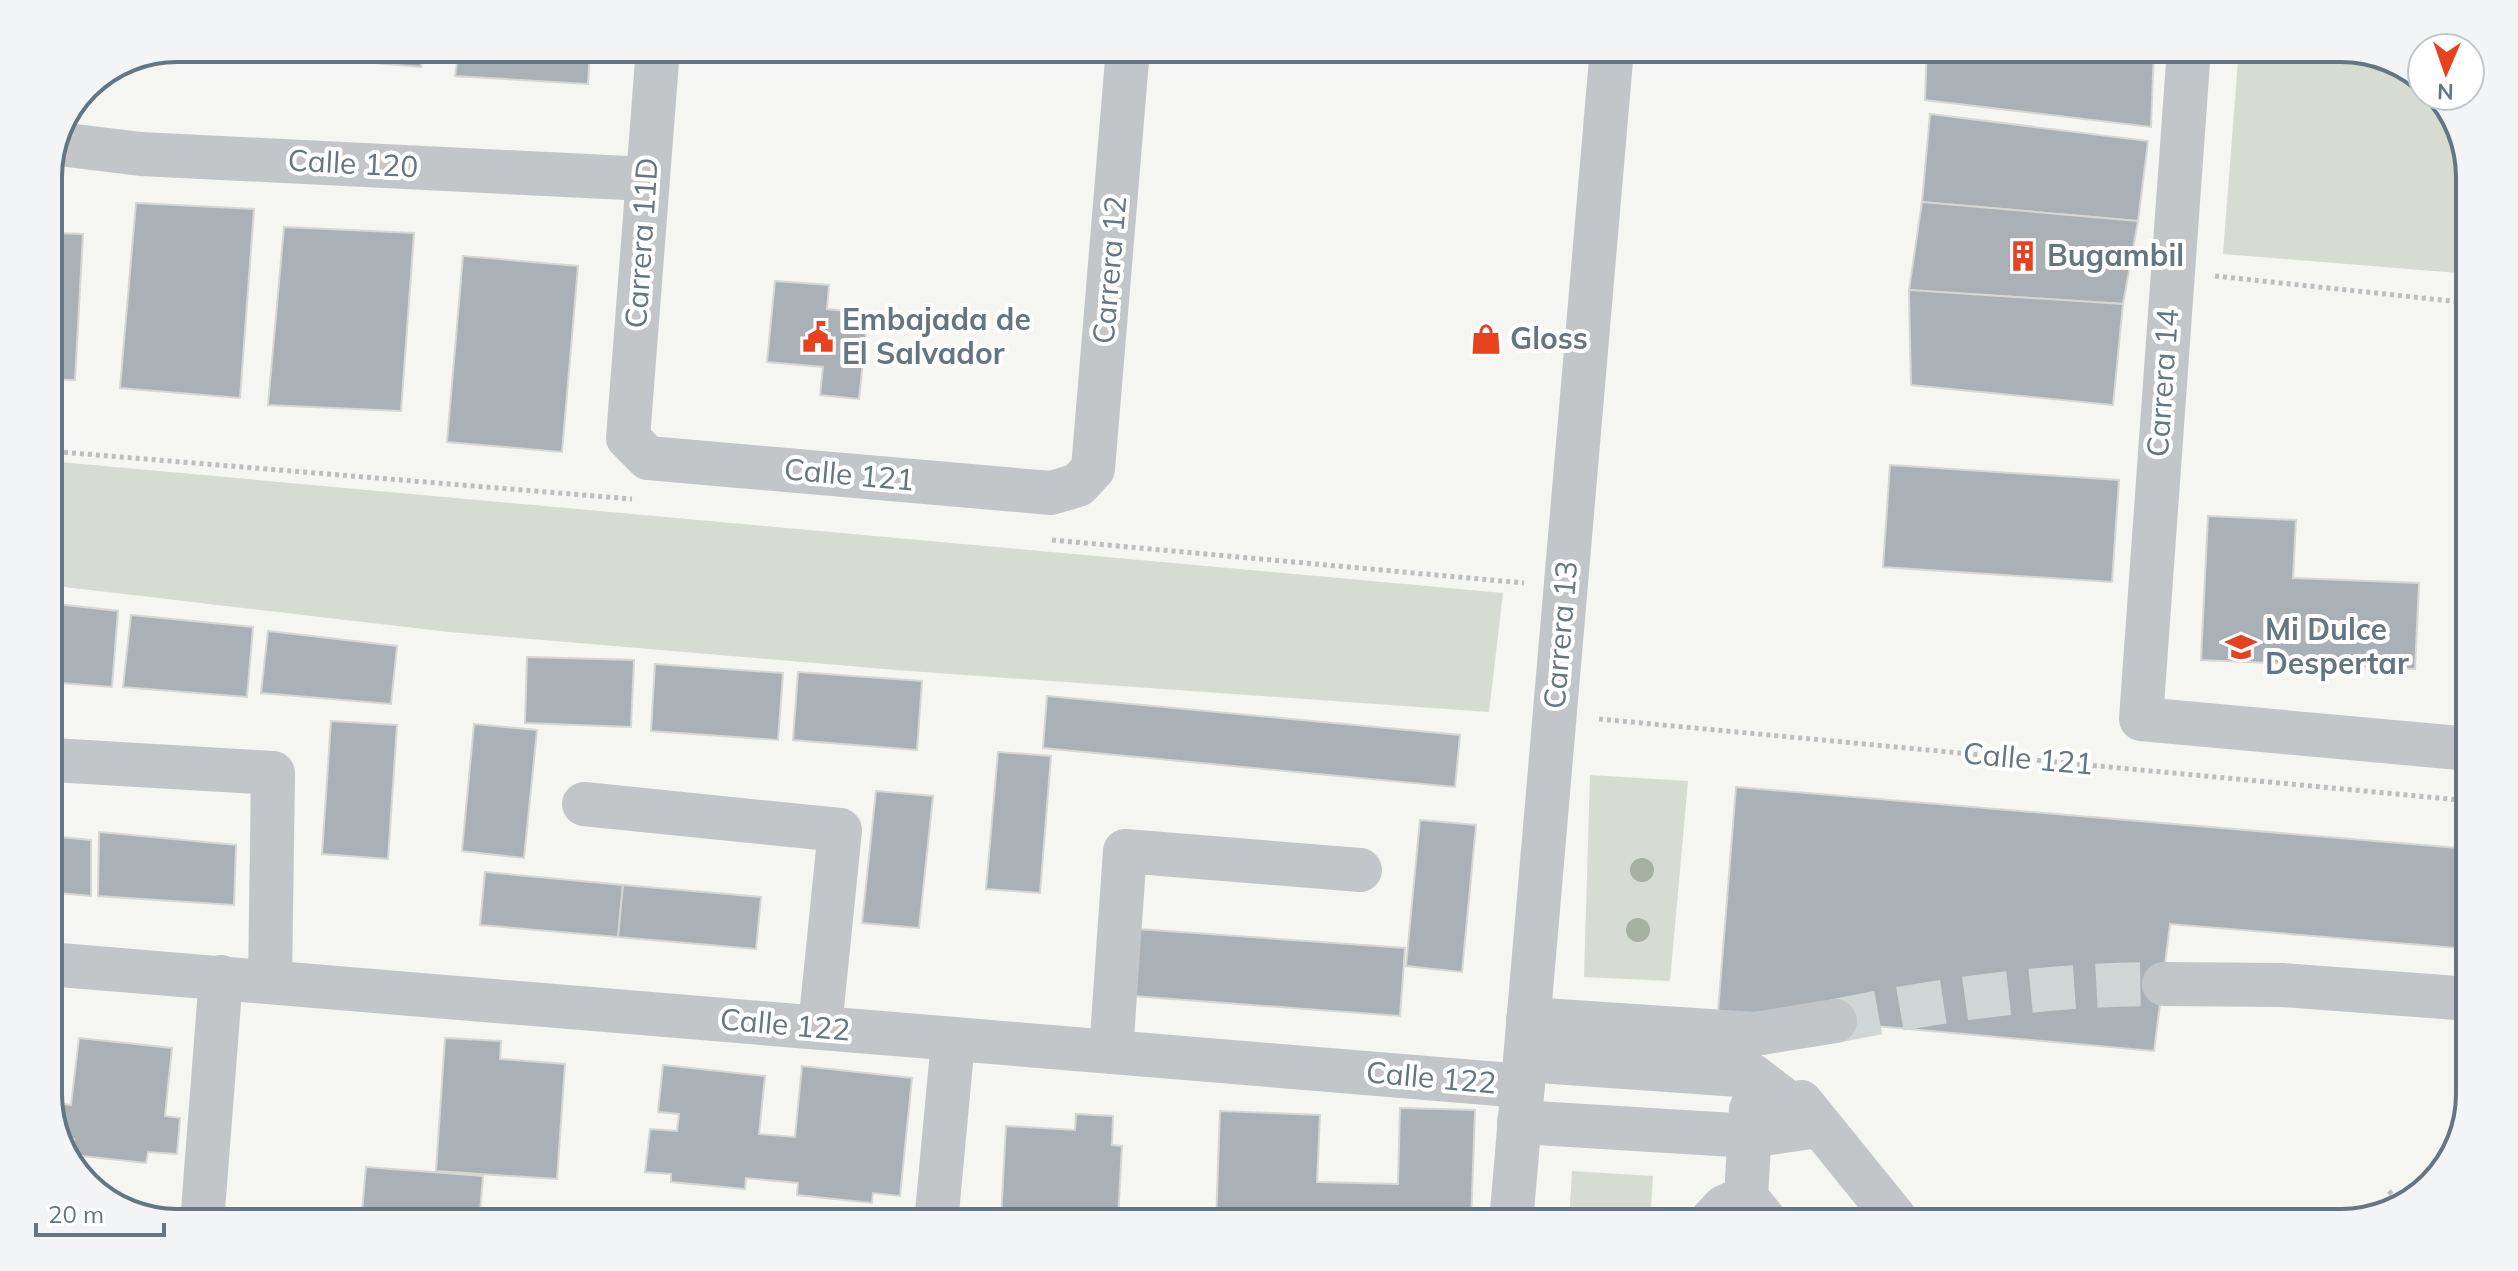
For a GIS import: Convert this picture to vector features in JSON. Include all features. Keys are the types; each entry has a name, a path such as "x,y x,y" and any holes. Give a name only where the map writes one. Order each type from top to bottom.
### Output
{"street":[{"name":"Carrera 11D","path":"628,438 657,62"},
{"name":"Carrera 12","path":"1078,485 1093,469 1127,62"},
{"name":"Carrera 13","path":"1512,1209 1611,62"},
{"name":"Carrera 14","path":"2188,62 2170,271 2141,719 2456,748"},
{"name":"Calle 120","path":"67,145 141,154 647,179"},
{"name":"Calle 121","path":"628,438 648,458 1051,493 1078,485"},
{"path":"62,761 273,773 270,982"},
{"path":"584,804 840,830 820,1027"},
{"path":"1111,1052 1125,851 1360,870"},
{"name":"Calle 122","path":"62,965 820,1027 953,1041 1111,1052 1524,1072"},
{"path":"203,1209 221,977"},
{"path":"2164,984 2282,985 2456,998"},
{"path":"1524,1072 1754,1055 1835,1021"},
{"path":"937,1209 953,1041"},
{"path":"1754,1055 1887,1209"},
{"path":"1754,1055 1750,1136 1757,1209"},
{"path":"1524,1072 1750,1136 1818,1126"},
{"path":"1722,1209 1746,1209"}],"path":[{"path":"2170,271 2456,302"},
{"name":"Calle 121","path":"1585,718 2456,800"},
{"path":"2389,1191 2394,1196"}],"shaded area":[{"path":"2238,62 2356,63 2371,66 2406,82 2406,112 2436,112 2454,154 2456,273 2223,254"},
{"path":"62,462 1503,593 1489,712 896,670 449,632 62,587"},
{"path":"1590,775 1688,781 1670,981 1584,977"},
{"path":"1572,1171 1653,1176 1651,1209 1570,1209"}],"building":[{"path":"362,62 422,62 421,67"},
{"path":"457,62 589,62 588,84 455,76"},
{"path":"1926,62 2153,62 2151,127 1925,100"},
{"path":"1930,114 2148,141 2138,221 1922,202"},
{"name":"Bugambil","path":"1922,202 2138,221 2123,304 1909,290"},
{"path":"136,203 254,209 240,398 120,388"},
{"path":"284,227 414,233 401,411 268,405"},
{"path":"62,233 83,234 75,380 62,380"},
{"path":"463,256 578,266 562,452 447,442"},
{"name":"Embajada de El Salvador","path":"775,281 829,285 827,309 868,313 859,399 820,395 823,367 767,362"},
{"path":"1909,290 2123,304 2113,405 1911,385"},
{"path":"1890,465 2119,480 2112,582 1883,567"},
{"path":"2208,516 2296,520 2293,578 2419,583 2415,669 2201,660"},
{"path":"62,605 118,611 112,687 62,683"},
{"path":"131,615 253,627 247,697 123,687"},
{"path":"268,631 397,646 391,704 261,693"},
{"path":"527,657 634,660 631,727 525,723"},
{"path":"655,664 783,673 778,740 651,731"},
{"path":"798,672 922,681 917,750 793,740"},
{"path":"1047,696 1460,735 1455,787 1043,748"},
{"path":"331,721 397,725 388,859 322,854"},
{"path":"474,724 537,730 524,858 462,851"},
{"path":"998,752 1051,756 1040,893 986,889"},
{"path":"1736,787 2456,848 2456,948 2170,924 2154,1051 1718,1012"},
{"path":"876,791 933,796 919,928 862,923"},
{"path":"1420,820 1476,825 1462,972 1406,966"},
{"path":"99,832 236,845 234,905 98,896"},
{"path":"62,837 91,840 91,896 62,893"},
{"path":"485,872 623,885 618,937 480,925"},
{"path":"623,885 761,897 756,949 618,937"},
{"path":"1138,929 1405,948 1400,1016 1133,996"},
{"path":"79,1038 172,1048 165,1116 180,1118 177,1154 148,1152 146,1163 80,1156 64,1117 62,1104 71,1105"},
{"path":"445,1038 501,1041 500,1059 565,1064 557,1179 436,1171"},
{"path":"663,1065 765,1076 759,1134 795,1137 802,1066 912,1078 900,1196 873,1193 872,1203 797,1195 798,1183 746,1178 745,1189 671,1182 671,1174 645,1172 650,1129 677,1131 679,1114 658,1112"},
{"path":"1400,1108 1475,1110 1471,1209 1216,1209 1220,1111 1320,1115 1317,1182 1398,1184"},
{"path":"1076,1114 1113,1116 1112,1145 1122,1146 1119,1209 1002,1209 1006,1126 1075,1130"},
{"path":"366,1167 483,1176 480,1209 362,1209"}],"tunnel":[{"path":"1835,1021 1998,994 2164,984"}],"place":[{"name":"Bugambil","path":"2023,256"},
{"name":"Embajada de El Salvador","path":"818,337"},
{"name":"Gloss","path":"1486,339"},
{"name":"Mi Dulce Despertar","path":"2241,647"}]}
